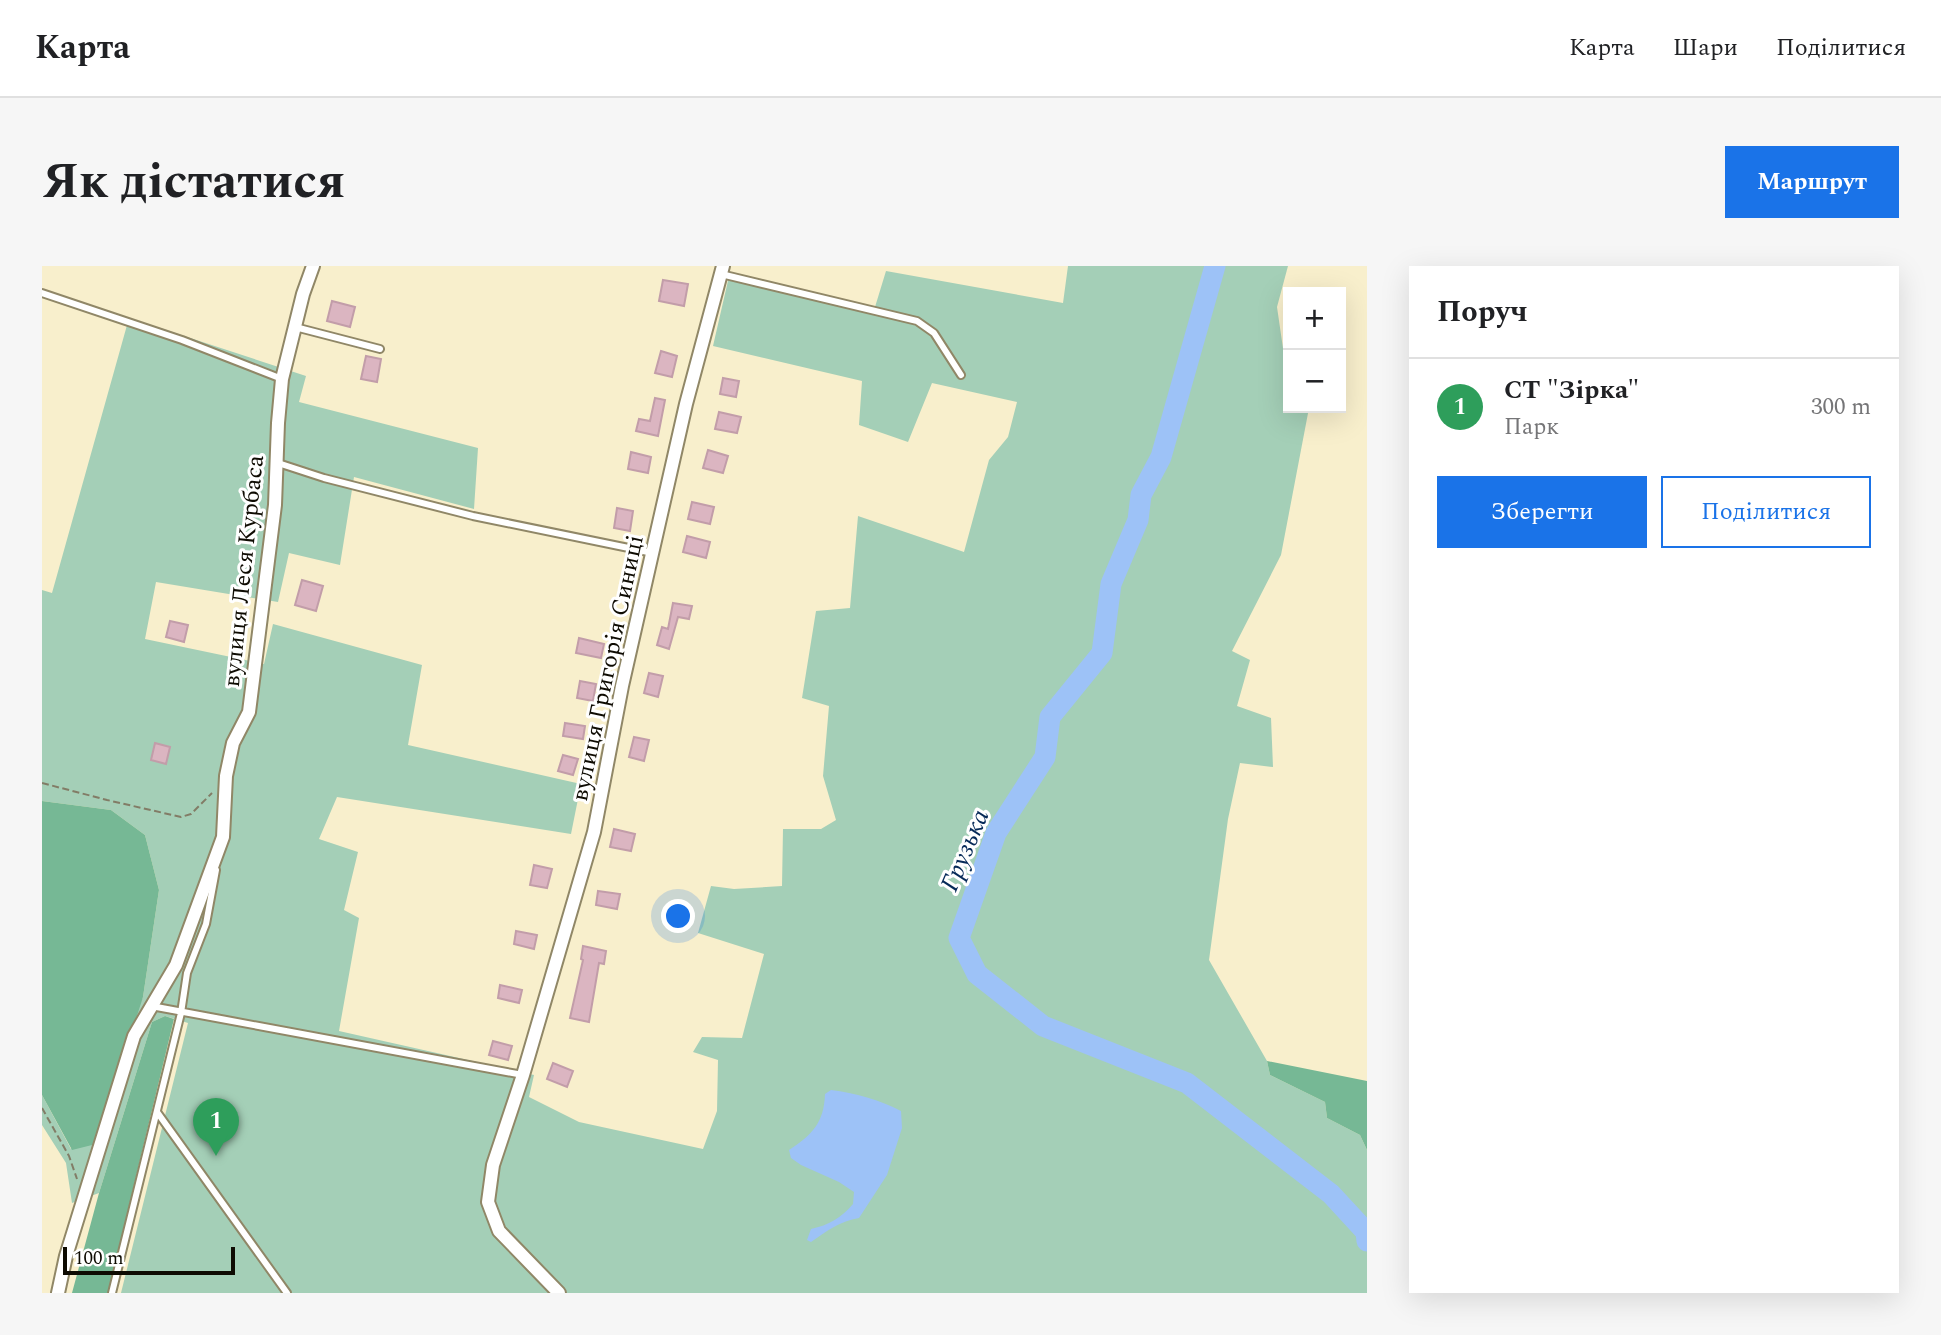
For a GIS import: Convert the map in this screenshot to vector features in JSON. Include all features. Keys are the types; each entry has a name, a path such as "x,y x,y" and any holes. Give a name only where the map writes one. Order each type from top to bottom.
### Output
{"street":[{"name":"вулиця Леся Курбаса","path":"58,1293 66,1256 134,1036 176,965 223,837 226,776 233,743 249,712 275,505 282,379 313,266"},
{"name":"вулиця Григорія Синиці","path":"559,1293 499,1231 488,1202 493,1165 523,1076 594,832 622,686 686,404 722,270"}],"lane":[{"path":"722,270 917,321 934,333 961,375"},
{"path":"42,293 282,379"},
{"path":"295,327 380,349"},
{"path":"278,463 324,478 473,516 653,554"},
{"path":"112,1293 181,1013 187,973 206,924 223,837"},
{"path":"151,1006 523,1076"},
{"path":"156,1112 288,1293"}],"path":[{"path":"42,783 181,817 191,814 209,798 226,776"},
{"path":"42,1108 69,1156 78,1180"}],"green space":[{"path":"1068,266 1288,266 1277,307 1283,348 1283,413 1308,413 1281,555 1232,651 1250,660 1237,706 1271,718 1273,767 1240,763 1228,819 1209,960 1267,1061 1270,1075 1325,1102 1327,1118 1360,1135 1367,1150 1367,1293 121,1293 188,1023 165,1016 152,1022 99,1193 72,1203 66,1163 42,1125 42,1095 71,1149 143,997 159,890 145,835 111,810 42,801 42,590 52,593 129,318 306,376 299,402 478,448 474,509 354,477 340,565 289,553 278,602 156,582 145,639 264,664 273,624 422,665 408,745 581,784 571,834 337,797 319,839 358,852 344,910 359,918 339,1031 534,1075 529,1097 579,1122 703,1149 717,1111 718,1060 693,1052 702,1037 742,1038 764,954 698,933 711,886 734,889 782,886 783,829 821,829 836,820 823,776 829,706 802,698 816,611 850,608 858,516 964,552 989,460 1008,437 1017,402 932,383 908,442 859,425 862,381 713,346 730,272 875,307 886,271 1063,303"},
{"path":"42,801 111,810 145,835 159,890 143,997 96,1144 72,1150 42,1095"},
{"path":"165,1016 174,1019 108,1293 72,1293 99,1193 152,1022"},
{"path":"1267,1061 1367,1081 1367,1150 1360,1135 1327,1118 1325,1102 1270,1075"}],"water":[{"path":"831,1090 867,1098 901,1111 902,1128 887,1175 859,1218 828,1230 811,1242 807,1240 811,1229 834,1220 853,1204 854,1192 839,1182 801,1165 791,1158 789,1150 815,1127 822,1113 825,1094"}],"building":[{"path":"663,280 688,284 684,306 659,301"},
{"path":"332,301 355,307 350,327 327,321"},
{"path":"661,351 677,356 672,377 655,373"},
{"path":"366,356 381,359 377,382 361,379"},
{"path":"723,378 739,381 736,397 720,394"},
{"path":"655,398 665,400 658,436 636,431 639,419 650,421"},
{"path":"719,412 741,417 737,433 715,429"},
{"path":"708,450 728,456 723,473 703,468"},
{"path":"631,452 651,457 648,473 628,469"},
{"path":"692,502 714,507 710,524 688,519"},
{"path":"617,508 633,511 630,531 614,528"},
{"path":"687,536 710,542 706,558 683,552"},
{"path":"302,580 323,586 316,611 295,605"},
{"path":"673,603 692,606 689,619 678,617 669,649 657,645 662,627 668,629"},
{"path":"170,621 188,625 184,642 166,637"},
{"path":"579,638 604,644 601,658 576,653"},
{"path":"649,673 663,676 658,697 644,693"},
{"path":"580,681 596,684 593,701 577,698"},
{"path":"565,723 585,726 583,739 563,736"},
{"path":"634,737 649,740 644,761 629,757"},
{"path":"155,743 170,747 166,764 151,760"},
{"path":"563,755 578,759 573,775 558,771"},
{"path":"614,829 635,834 631,851 610,847"},
{"path":"534,865 552,869 547,888 530,885"},
{"path":"598,891 620,894 617,909 596,905"},
{"path":"516,931 537,935 534,949 514,944"},
{"path":"583,946 606,951 604,964 599,963 589,1022 570,1018 583,960"},
{"path":"500,985 522,990 519,1003 498,998"},
{"path":"493,1041 512,1046 508,1060 489,1055"},
{"path":"553,1063 573,1071 567,1087 547,1079"}],"waterway":[{"name":"Грузька","path":"1215,266 1161,457 1141,495 1138,520 1111,584 1102,653 1050,717 1045,757 996,833 959,938 977,974 1043,1026 1187,1083 1331,1194 1366,1232 1367,1241"}],"place":[{"name":"СТ \"Зірка\"","path":"216,1156"}]}
